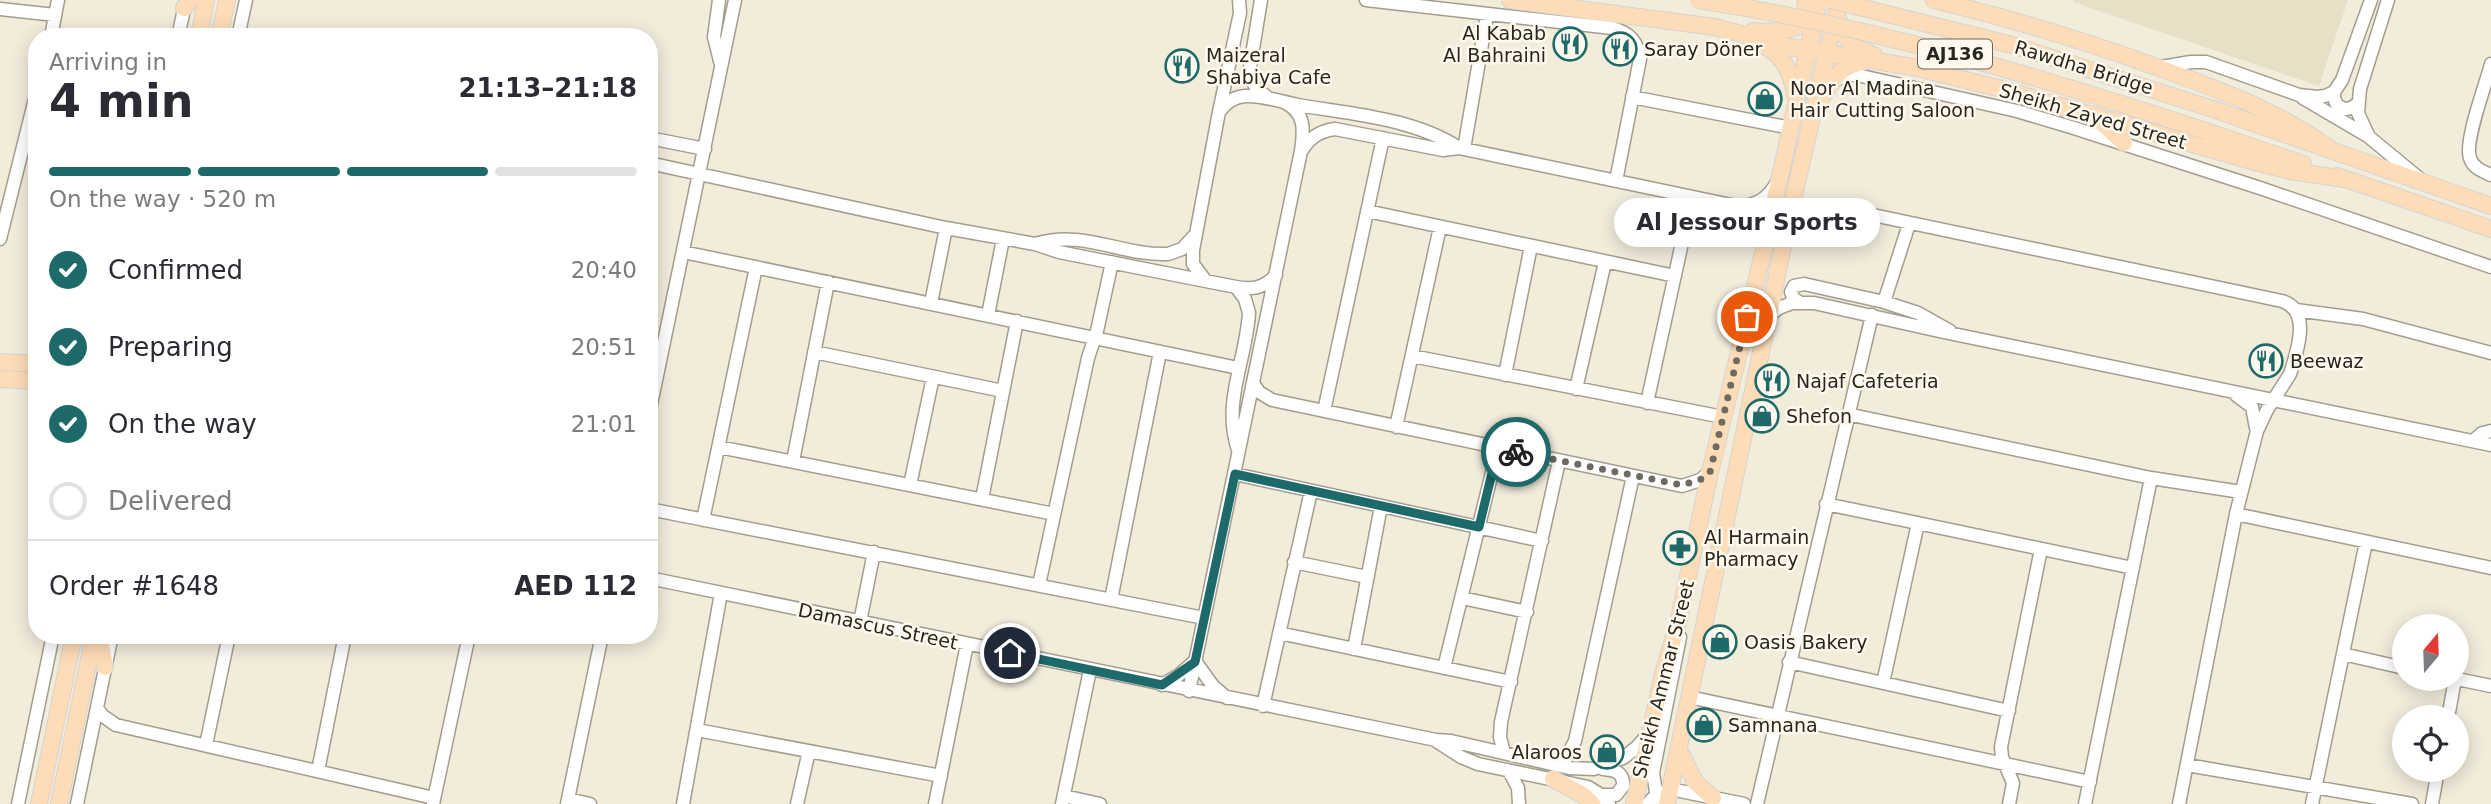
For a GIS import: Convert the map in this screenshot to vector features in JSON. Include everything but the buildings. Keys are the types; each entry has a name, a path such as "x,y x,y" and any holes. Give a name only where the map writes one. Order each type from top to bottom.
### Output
{"main road":[{"path":"200,28 206,0"},
{"path":"221,28 227,0"},
{"name":"Sheikh Zayed Street","path":"1510,0 1715,27 1770,43 1913,67 2273,167 2345,179"},
{"name":"Rawdha Bridge","path":"1698,0 1837,26 2049,81 2345,179"},
{"path":"1934,0 2045,29 2247,100 2292,123 2332,150 2491,206"},
{"path":"1715,27 1762,32 1793,29 1826,5"},
{"path":"1661,799 1679,750 1768,316 1830,36 1826,5"},
{"path":"1826,5 1845,38 1860,49 1913,67"},
{"name":"Rawdha Bridge","path":"1826,5 2012,45 2213,108 2332,150"},
{"name":"Sheikh Ammar Street","path":"1634,804 1663,674 1678,623 1710,472 1764,250 1808,50 1826,5"},
{"path":"224,17 227,28"},
{"path":"1677,22 1752,41 1774,52 1793,82 1795,107"},
{"path":"1814,110 1833,78 1843,69 1870,60"},
{"path":"2096,117 2124,143"},
{"path":"2345,179 2484,227 2491,242"},
{"path":"6,361 28,363"},
{"path":"0,379 28,381"},
{"path":"39,804 72,644"},
{"path":"59,804 95,644"},
{"path":"99,644 105,667"},
{"path":"1679,750 1695,782 1713,798"},
{"path":"1551,774 1583,795 1601,801"}],"street":[{"path":"53,28 58,0"},
{"path":"240,28 246,0"},
{"path":"719,0 715,37 722,65"},
{"path":"658,371 735,0"},
{"path":"1205,280 1193,264 1196,232 1240,13 1239,0"},
{"path":"1261,0 1248,65 1256,88 1270,99"},
{"path":"1366,0 1621,30 1635,41 1640,59 1616,181"},
{"path":"2299,95 2317,97 2334,92 2343,80 2371,0"},
{"path":"2369,137 2360,121 2357,104 2388,0"},
{"path":"180,28 187,3"},
{"path":"0,9 55,15"},
{"path":"1462,148 1487,15"},
{"path":"2157,67 2206,62 2299,95 2369,137 2426,184"},
{"path":"2491,64 2489,83 2463,146 2463,160 2471,171 2491,177"},
{"path":"1824,94 1836,79 1857,75 2017,111 2124,143 2491,267"},
{"path":"2334,92 2334,101 2340,108 2349,109 2357,104"},
{"path":"1219,112 1229,102 1243,96 1270,99 1390,122 1462,148 1736,206 1747,206 1762,200 1772,191 1779,179"},
{"path":"1632,97 1791,128"},
{"path":"1189,691 1301,151 1304,131 1301,117 1297,110 1284,102"},
{"path":"0,239 28,127"},
{"path":"1301,151 1311,138 1327,130 1344,130 1443,150 1462,148"},
{"path":"1324,411 1383,138"},
{"path":"658,140 705,149"},
{"path":"664,166 669,142"},
{"path":"658,165 1236,288 1257,288 1267,284 1276,275"},
{"path":"1647,403 1692,197"},
{"path":"1736,206 1754,220 1762,234 1764,250"},
{"path":"1790,214 1811,207 1830,206 2282,302 2296,310 2363,318 2491,353"},
{"path":"1367,211 1675,276"},
{"path":"1884,302 1909,224"},
{"path":"1396,427 1440,227"},
{"path":"932,303 946,228"},
{"path":"1035,244 1072,238 1168,254 1182,249 1196,232"},
{"path":"988,315 1003,239"},
{"path":"1505,375 1531,246"},
{"path":"683,252 1238,368"},
{"path":"1038,585 1112,262"},
{"path":"1576,389 1605,262"},
{"path":"704,520 756,267"},
{"path":"793,461 828,282"},
{"path":"1799,302 1793,298 1791,292 1794,286 1801,283 1919,313 1953,333"},
{"path":"1236,288 1245,299 1249,313 1231,418 1239,454"},
{"path":"1768,316 1786,305 1799,302 1872,315 2491,445"},
{"path":"2179,804 2241,492 2257,431 2293,365 2301,321 2296,310"},
{"path":"1757,804 1872,315"},
{"path":"982,499 1017,321"},
{"path":"814,352 1003,391"},
{"path":"1111,600 1160,352"},
{"path":"1412,356 1723,418"},
{"path":"6,361 28,359"},
{"path":"911,485 933,377"},
{"path":"1253,383 1259,392 1272,400 1682,485 1700,480 1710,472"},
{"path":"2230,390 2252,407 2257,431"},
{"path":"1248,410 1259,402 1272,400"},
{"path":"1847,414 2151,478 2241,492"},
{"path":"2473,441 2483,433 2491,431"},
{"path":"719,447 1054,514"},
{"path":"1444,668 1498,448"},
{"path":"1504,753 1500,729 1559,461"},
{"path":"1235,474 1542,541"},
{"path":"1520,802 1530,785 1551,774 1570,754 1575,741 1633,475"},
{"path":"2085,804 2151,478"},
{"path":"1682,485 1696,498 1703,510"},
{"path":"1262,706 1311,491"},
{"path":"1826,504 2133,568"},
{"path":"1354,649 1381,506"},
{"path":"658,511 1204,618"},
{"path":"2236,514 2491,568"},
{"path":"1882,683 1918,523"},
{"path":"2312,804 2366,542"},
{"path":"2009,804 2013,783 2001,752 2042,549"},
{"path":"860,622 874,552"},
{"path":"1294,562 1367,577"},
{"name":"Damascus Street","path":"658,580 1262,706 1451,741 1504,753 1551,774"},
{"path":"683,804 721,593"},
{"path":"1462,598 1527,612"},
{"path":"1678,623 1679,647 1653,773 1661,799 1713,798 1744,804"},
{"path":"1279,633 1511,682"},
{"path":"18,804 51,644"},
{"path":"77,804 110,644"},
{"path":"206,746 223,644"},
{"path":"318,771 343,644"},
{"path":"97,708 116,725 318,771 434,801 467,644"},
{"path":"590,804 567,802 600,644"},
{"path":"935,804 967,644"},
{"path":"2343,654 2392,665"},
{"path":"1162,685 1195,662"},
{"path":"1195,662 1213,686 1228,699"},
{"path":"1789,662 2009,711"},
{"path":"1090,670 1063,800 1100,804"},
{"path":"2469,682 2491,686"},
{"path":"1689,697 2090,782"},
{"path":"91,736 116,725"},
{"path":"697,730 941,776"},
{"name":"Damascus Street","path":"1436,740 1470,761 1509,771 1551,774 1594,769 1623,758 1649,733"},
{"path":"797,804 809,751"},
{"path":"2188,765 2412,804"},
{"path":"1594,769 1616,771 1624,780 1621,792 1601,801"},
{"path":"1509,771 1518,788 1520,802"},
{"path":"2432,804 2436,782"}],"shaded area":[{"path":"2348,0 2319,86 2073,2"}],"way so far":[{"path":"1516,452 1682,485 1700,480 1710,472 1747,317"}],"place":[{"name":"Al Kabab Al Bahraini","path":"1570,44"},
{"name":"Saray Döner","path":"1620,49"},
{"name":"Maizeral Shabiya Cafe","path":"1182,66"},
{"name":"Noor Al Madina Hair Cutting Saloon","path":"1765,99"},
{"name":"Al Jessour Sports","path":"1747,317"},
{"name":"Beewaz","path":"2266,361"},
{"name":"Najaf Cafeteria","path":"1772,381"},
{"name":"Shefon","path":"1762,416"},
{"name":"Al Harmain Pharmacy","path":"1680,548"},
{"name":"Oasis Bakery","path":"1720,642"},
{"name":"Samnana","path":"1704,725"},
{"name":"Alaroos","path":"1607,752"}],"route":[{"path":"1010,653 1162,685 1195,662 1235,474 1479,527 1498,448 1516,452"}]}
